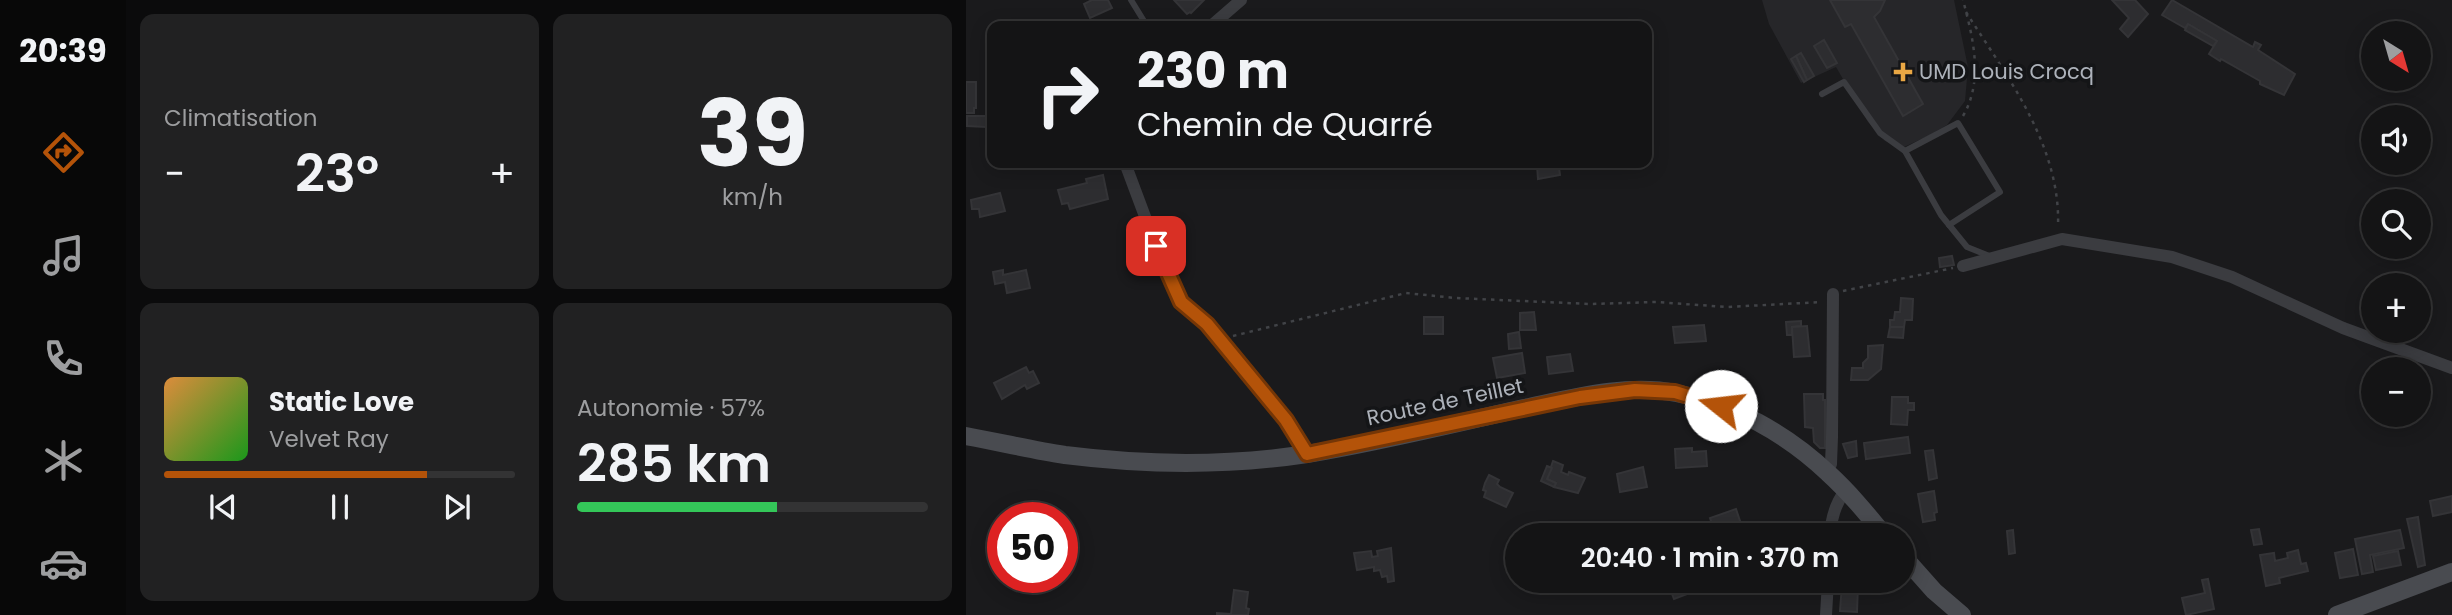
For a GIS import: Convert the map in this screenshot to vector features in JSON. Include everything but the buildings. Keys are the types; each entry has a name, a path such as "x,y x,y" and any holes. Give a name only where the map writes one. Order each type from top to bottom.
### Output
{"main road":[{"name":"Route de Teillet","path":"966,435 1064,455 1159,461 1240,461 1307,454 1580,397 1635,390 1675,392 1721,406 1784,438 1827,472 1873,523"},
{"path":"1915,570 1934,591 1962,615"},
{"path":"2337,615 2366,610 2452,572"}],"street":[{"path":"1217,21 1241,0"},
{"path":"1127,168 1156,246 1181,302 1220,339 1286,420 1307,454"},
{"path":"1963,266 2056,240 2077,240 2182,260 2232,277 2343,328 2452,368"},
{"path":"1827,472 1831,464 1832,437 1833,298"},
{"path":"1831,523 1845,491"},
{"path":"1826,615 1827,593"}],"lane":[{"path":"1131,0 1144,21"},
{"path":"1822,94 1844,82 1880,133 1905,151 1941,215 1967,247 1994,258"},
{"path":"1905,151 1958,123 2000,192 1949,225"}],"path":[{"path":"1958,123 1970,103 1976,78 1963,0"},
{"path":"1966,12 2035,124 2046,150 2055,183 2059,214 2056,240"},
{"path":"1220,339 1406,293 1590,304 1656,302 1727,307 1833,298 1855,287 1963,266"}],"shaded area":[{"name":"UMD Louis Crocq","path":"1762,0 1954,0 1968,67 1965,101 1947,125 1930,135 1902,148 1885,141 1868,122 1836,67 1801,83 1769,24"}],"place":[{"name":"UMD Louis Crocq","path":"1903,72"}],"route":[{"path":"1156,246 1181,302 1207,324 1286,420 1307,454 1580,397 1635,390 1675,392 1721,406"}]}
